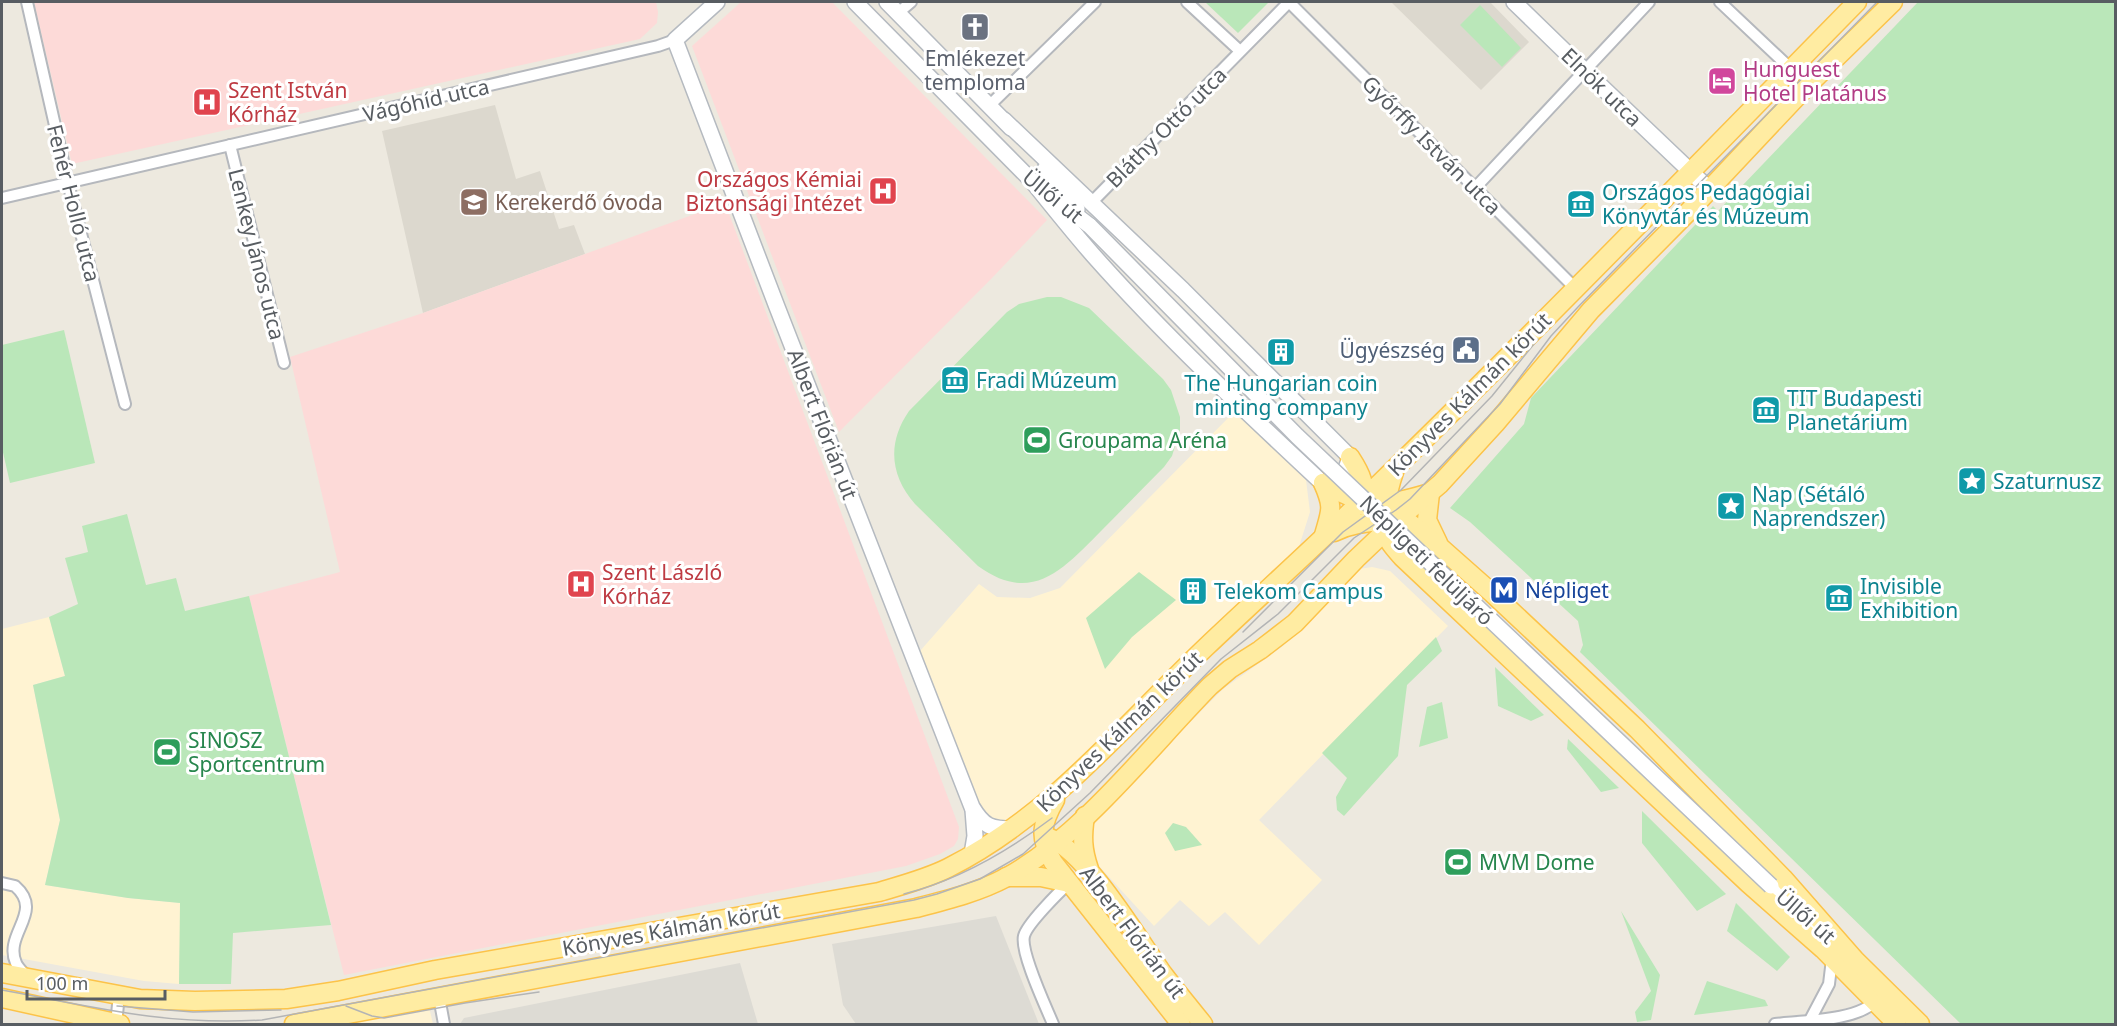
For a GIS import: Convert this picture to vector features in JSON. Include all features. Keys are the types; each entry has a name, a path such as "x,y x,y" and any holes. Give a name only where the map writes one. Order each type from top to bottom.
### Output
{"main road":[{"path":"675,40 717,2"},
{"name":"Üllői út","path":"855,2 1032,181 1090,226"},
{"name":"Üllői út","path":"887,2 1004,120 1090,226"},
{"name":"Elnök utca","path":"1514,2 1709,189"},
{"name":"Könyves Kálmán körút","path":"2,973 119,995 170,1001 263,1000 338,991 435,970 879,892 947,868 1013,829 1058,794 1206,648 1363,501 1857,2"},
{"name":"Könyves Kálmán körút","path":"294,1024 916,908 970,893 1006,877 1085,816 1210,686 1295,623 1389,524 1430,493 1495,424 1591,310 1807,86 1893,2"},
{"name":"Albert Flórián út","path":"675,40 972,807 981,821 991,828 1013,829"},
{"path":"1004,120 1183,290 1350,457 1362,475 1364,522 1356,559"},
{"path":"1032,181 1124,289 1253,418 1323,483 1348,498 1363,501 1387,503 1430,493 1427,520 1440,547"},
{"name":"Népligeti felüljáró","path":"1090,226 1313,451 1771,886"},
{"path":"1253,418 1251,402 1263,389 1281,389"},
{"path":"1323,483 1336,479 1346,471 1350,457"},
{"path":"1350,457 1379,470 1396,467 1389,487 1387,503 1391,543 1402,557 1748,883 1827,954"},
{"path":"1323,483 1331,501 1324,537"},
{"path":"1324,537 1346,526 1364,522 1411,524 1440,547 1637,729 1783,878 1855,960"},
{"path":"1356,559 1370,555 1402,557"},
{"path":"1439,593 1443,576 1448,570 1456,566 1464,568"},
{"path":"1465,616 1487,610 1492,605 1494,597 1492,593"},
{"path":"1058,794 1043,824 1069,883"},
{"name":"Albert Flórián út","path":"972,807 975,836 972,854"},
{"path":"1085,816 1081,839 1089,870"},
{"path":"1013,829 1049,842"},
{"name":"Albert Flórián út","path":"1049,842 1089,870 1181,1024"},
{"path":"1006,877 1041,877 1069,883"},
{"name":"Albert Flórián út","path":"1069,883 1108,930 1203,1024"},
{"name":"Üllői út","path":"1771,886 1827,954 1875,996 1920,1024"},
{"name":"Üllői út","path":"1771,886 1855,960 1875,996 1897,1024"},
{"path":"2,998 118,1024"}],"street":[{"name":"Fehér Holló utca","path":"27,2 68,183 125,404"},
{"path":"898,13 911,2"},
{"path":"990,105 1095,2"},
{"path":"1187,2 1240,51"},
{"name":"Bláthy Ottó utca","path":"1092,202 1289,2"},
{"name":"Győrffy István utca","path":"1289,2 1575,288"},
{"path":"1475,188 1648,2"},
{"path":"1720,2 1791,69"},
{"name":"Vágóhíd utca","path":"2,198 658,46 675,40"},
{"name":"Lenkey János utca","path":"230,145 284,363"},
{"path":"2,883 15,886 26,900 27,910 14,946 14,956 16,964 28,978"},
{"name":"Albert Flórián út","path":"1053,1024 1026,954 1024,942 1027,930 1069,883"},
{"path":"1810,1020 1829,984 1827,954"},
{"path":"118,1024 119,995"},
{"path":"1775,1024 1832,1018 1875,996"},
{"path":"439,997 444,1024"}],"shaded area":[{"name":"Szent István Kórház","path":"34,2 656,2 658,12 657,23 640,39 72,164"},
{"name":"Országos Kémiai Biztonsági Intézet","path":"741,2 832,2 1047,220 839,432 692,46"},
{"path":"1391,2 1490,2 1529,42 1481,90"},
{"name":"Kerekerdő óvoda","path":"495,105 516,179 540,171 559,229 574,225 585,254 423,313 382,131"},
{"name":"Szent László Kórház","path":"725,203 959,827 958,839 954,846 940,854 906,866 344,975 249,596 340,572 290,357 423,313"},
{"path":"1235,411 1306,480 1310,512 1296,556 1072,776 992,837 920,651 979,584 997,597 1030,598 1060,588"},
{"path":"1372,567 1390,571 1448,626 1259,820 1322,880 1259,945 1225,912 1209,926 1180,900 1154,926 1098,865 1091,852 1093,823 1100,812 1223,689 1283,646 1359,569"},
{"path":"49,617 65,676 33,685 60,820 45,885 128,898 181,903 179,984 144,981 2,955 2,629"},
{"path":"996,916 1039,1024 856,1024 843,1005 832,944"},
{"path":"740,963 758,1024 460,1024 464,1018"},
{"path":"429,1007 433,1024 328,1024"}],"green space":[{"path":"1205,2 1269,2 1238,33"},
{"name":"Népliget","path":"1918,2 2115,2 2115,1024 1961,1024 1580,652 1583,645 1578,621 1470,522 1450,508 1524,424 1531,398 1713,206 1718,211"},
{"path":"1480,5 1521,48 1502,67 1460,25"},
{"name":"Groupama Aréna","path":"1047,297 1061,297 1089,308 1163,379 1171,390 1180,417 1180,430 1172,456 1164,467 1074,557 1061,569 1046,577 1031,582 1015,583 978,566 915,504 900,482 894,459 895,447 897,435 909,411 1007,312 1019,304"},
{"path":"64,330 95,463 10,483 2,448 2,345"},
{"name":"SINOSZ Sportcentrum","path":"127,514 146,585 176,578 185,611 249,596 331,925 233,933 231,984 179,984 180,903 128,898 45,885 60,820 33,685 65,676 49,617 78,604 65,558 88,552 82,526"},
{"path":"1139,572 1176,600 1132,637 1105,669 1086,618"},
{"path":"1436,637 1442,651 1407,685 1398,756 1344,816 1337,810 1336,797 1347,778 1322,753"},
{"path":"1495,667 1544,715 1531,721 1498,706"},
{"path":"1442,702 1448,738 1419,747 1427,707"},
{"path":"1568,739 1619,788 1601,792 1567,749"},
{"path":"1642,811 1726,894 1697,911 1642,843"},
{"path":"1173,823 1186,827 1202,845 1175,851 1165,833"},
{"path":"1736,903 1790,957 1777,971 1727,931"},
{"path":"1621,911 1660,975 1651,1020 1637,1022 1635,1012 1651,991"},
{"path":"1707,981 1765,1000 1768,1006 1694,1015"}],"tram line":[{"path":"2,990 99,1009 162,1018 262,1020 914,900 980,879 1023,854 1090,793 1221,659 1278,614 1354,538 1410,499 1500,404 1551,336 1578,307 1877,2"},
{"path":"1243,632 1343,532 1401,490 1492,396 1538,339"},
{"path":"904,894 944,881 982,864 1052,818"},
{"path":"346,1006 384,1018 539,992"},
{"path":"117,1006 193,1012 281,1010"}],"place":[{"name":"Emlékezet temploma","path":"975,27"},
{"name":"Hunguest Hotel Platánus","path":"1722,81"},
{"name":"Szent István Kórház","path":"207,102"},
{"name":"Országos Kémiai Biztonsági Intézet","path":"883,191"},
{"name":"Kerekerdő óvoda","path":"474,202"},
{"name":"Országos Pedagógiai Könyvtár és Múzeum","path":"1581,204"},
{"name":"Ügyészség","path":"1466,350"},
{"name":"The Hungarian coin minting company","path":"1281,352"},
{"name":"Fradi Múzeum","path":"955,380"},
{"name":"TIT Budapesti Planetárium","path":"1766,410"},
{"name":"Groupama Aréna","path":"1037,440"},
{"name":"Szaturnusz","path":"1972,481"},
{"name":"Nap (Sétáló Naprendszer)","path":"1731,506"},
{"name":"Szent László Kórház","path":"581,584"},
{"name":"Népliget","path":"1504,590"},
{"name":"Telekom Campus","path":"1193,591"},
{"name":"Invisible Exhibition","path":"1839,598"},
{"name":"SINOSZ Sportcentrum","path":"167,752"},
{"name":"MVM Dome","path":"1458,862"}]}
